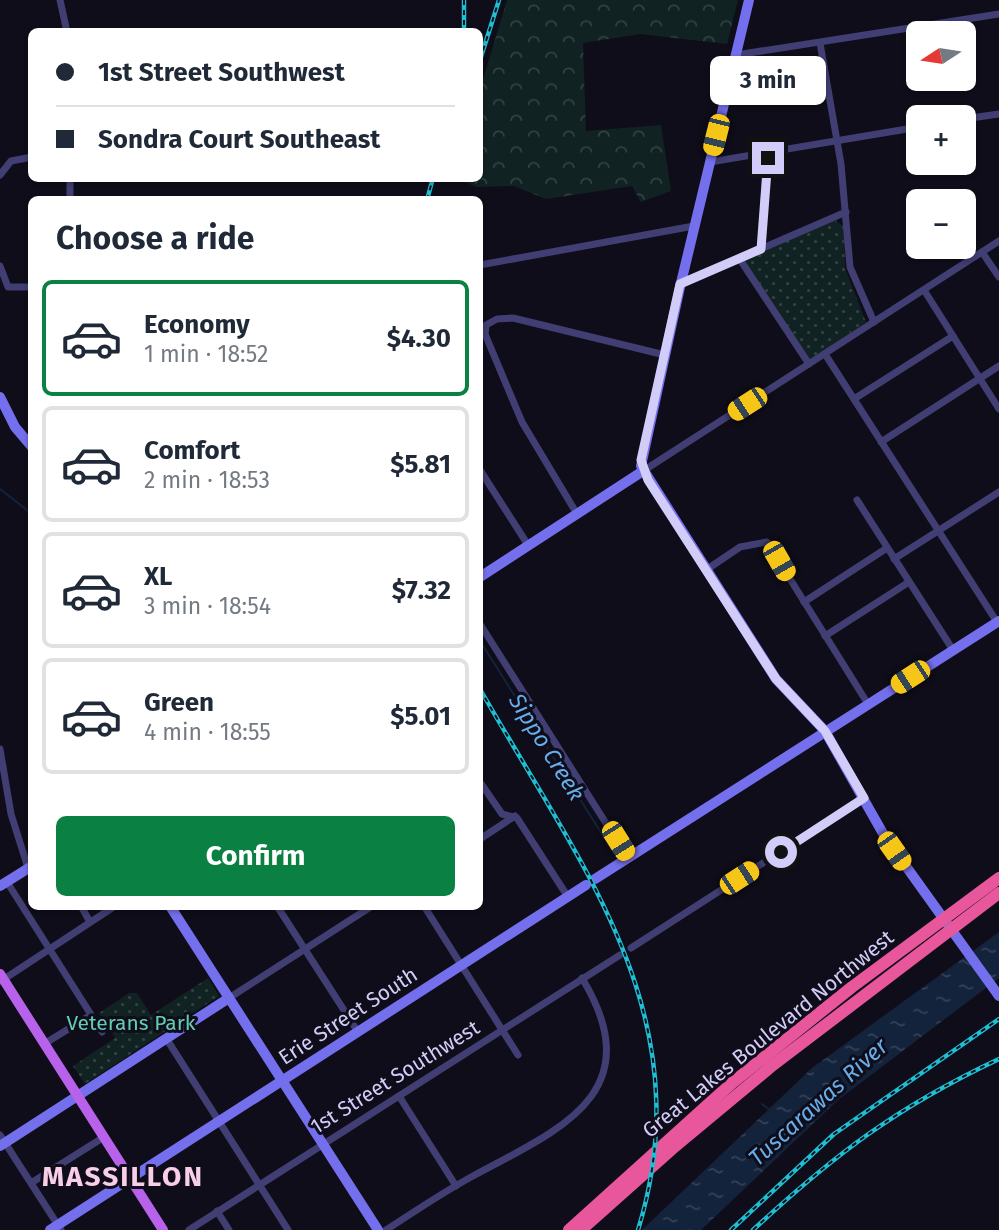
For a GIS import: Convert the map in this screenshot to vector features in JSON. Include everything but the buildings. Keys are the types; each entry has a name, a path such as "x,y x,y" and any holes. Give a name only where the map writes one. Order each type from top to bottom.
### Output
{"highway":[{"name":"Great Lakes Boulevard Northwest","path":"581,1230 724,1105 947,925 999,878"},
{"name":"Great Lakes Boulevard Northwest","path":"569,1230 729,1085 947,925 999,893"}],"main road":[{"path":"749,0 680,284 642,453 643,471 780,685 825,731 885,837 999,996"},
{"path":"0,397 15,427 28,442"},
{"path":"483,575 643,471"},
{"name":"Erie Street South","path":"56,1228 998,621"},
{"path":"3,884 28,868"},
{"path":"173,910 378,1230"},
{"path":"1,979 163,1230"},
{"path":"2,1141 229,998"}],"street":[{"path":"60,0 66,28"},
{"path":"736,55 999,14"},
{"path":"820,43 837,141 850,267 874,322"},
{"path":"976,118 999,114"},
{"path":"710,162 906,129"},
{"path":"761,249 767,153"},
{"path":"0,175 11,161 28,159"},
{"path":"680,284 846,212"},
{"path":"483,264 694,226"},
{"path":"643,471 999,241"},
{"path":"982,252 999,277"},
{"path":"739,258 809,364"},
{"path":"0,266 8,287 28,287"},
{"path":"924,290 999,409"},
{"path":"577,514 522,422 485,334 487,324 504,318 665,355"},
{"path":"854,399 953,336"},
{"path":"825,354 998,621"},
{"path":"881,442 999,366"},
{"path":"483,475 528,545"},
{"path":"894,559 996,494 999,504"},
{"path":"857,500 953,650"},
{"path":"706,570 733,551 766,541 868,704"},
{"path":"804,603 887,548"},
{"path":"825,636 909,582"},
{"path":"483,629 628,858"},
{"path":"0,749 1,770 18,845 28,863"},
{"path":"483,787 499,811 515,816 568,897"},
{"path":"631,948 864,798"},
{"path":"483,837 515,816"},
{"path":"3,884 49,948 102,1032"},
{"path":"83,910 90,922"},
{"path":"1,979 109,910"},
{"path":"280,910 358,1032"},
{"path":"229,998 366,910"},
{"path":"427,910 518,1055"},
{"name":"1st Street Southwest","path":"190,1230 620,955"},
{"path":"386,1230 456,1186 566,1125 585,1105 598,1082 605,1055 604,1028 596,1002 582,978"},
{"path":"44,1044 91,1014"},
{"path":"166,1038 288,1230"},
{"path":"399,1096 456,1186"},
{"path":"31,1183 104,1137"},
{"path":"2,1141 31,1183 56,1228"},
{"path":"218,1212 229,1230"}],"green space":[{"path":"507,0 738,0 727,44 640,34 583,43 586,131 661,125 671,191 641,202 632,186 546,199 514,186 477,187 464,182 483,182 483,79"},
{"path":"835,220 844,227 845,268 866,322 809,360 742,259"},
{"name":"Veterans Park","path":"208,978 219,996 85,1084 73,1066 115,1038 99,1013 129,993 137,993 151,1015"}],"water":[{"name":"Tuscarawas River","path":"999,932 999,978 838,1100 701,1230 642,1230 812,1068"}],"waterway":[{"name":"Sippo Creek","path":"0,489 28,511"},
{"name":"Sippo Creek","path":"483,646 614,853"},
{"name":"Sippo Creek","path":"762,1104 770,1110"}],"railway":[{"path":"464,0 464,28"},
{"path":"483,51 499,0"},
{"path":"428,196 432,182"},
{"path":"483,694 591,880 621,945 643,1010 655,1079 654,1152 638,1230"},
{"path":"731,1230 834,1134 999,1019"},
{"path":"753,1230 812,1178 869,1134 929,1095 999,1059"}],"district":[{"name":"MASSILLON","path":"123,1176"}],"route":[{"path":"768,158 761,249 680,284 643,444 641,466 764,662 785,691 825,731 864,798 781,852"}]}
